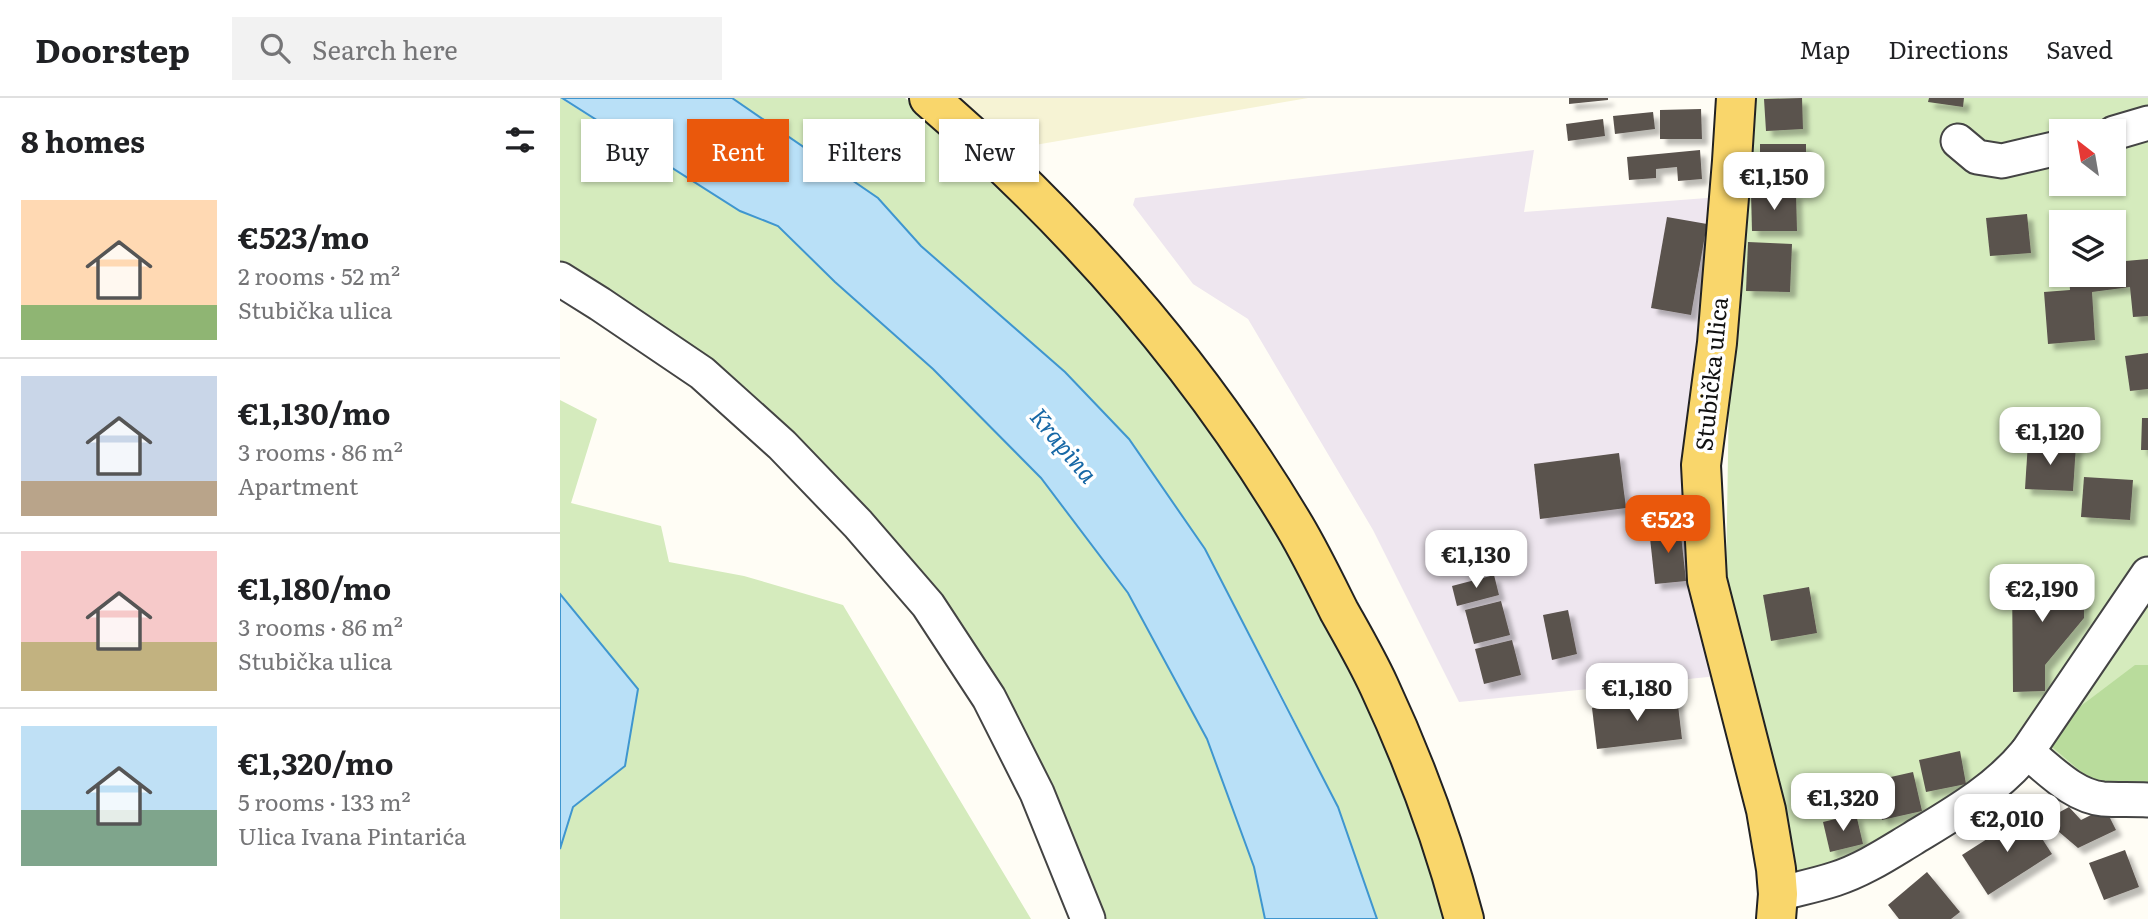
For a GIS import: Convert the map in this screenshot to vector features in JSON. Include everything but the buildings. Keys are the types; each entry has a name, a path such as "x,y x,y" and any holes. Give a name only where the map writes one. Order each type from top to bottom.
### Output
{"main road":[{"path":"929,98 1004,165 1129,295 1176,352 1238,438 1295,527 1379,685 1422,787 1452,872 1464,919"},
{"name":"Stubička ulica","path":"1736,98 1718,330 1701,465 1707,580 1766,810 1776,869 1777,907"}],"street":[{"path":"2126,129 2148,123"},
{"path":"1958,141 1977,157 2002,161 2049,151"},
{"path":"560,279 623,319 712,382 782,445 858,524 928,605 989,698 1037,793 1088,919"},
{"path":"1777,907 1862,868 1890,852 1983,794 2015,767 2148,574"},
{"path":"2027,752 2083,794 2101,799 2148,800"}],"shaded area":[{"path":"952,98 1308,98 1039,144 1039,119 976,119"},
{"path":"1534,150 1524,212 1720,197 1699,307 1690,429 1718,676 1459,702 1373,530 1248,319 1193,284 1133,205 1135,198"}],"green space":[{"path":"560,98 593,119 581,119 581,182 673,182 673,169 687,178 687,182 694,182 740,211 778,226 835,282 933,369 1041,478 1128,593 1207,739 1254,867 1265,919 1096,919 913,575 560,273"},
{"path":"732,98 905,98 939,128 939,182 994,182 1120,307 1262,503 1323,611 1377,724 1426,859 1443,919 1377,919 1338,807 1281,694 1205,549 1128,439 1065,372 921,246 878,198 855,182 925,182 925,119 803,119 803,147 789,137 789,119 763,119"},
{"path":"1754,98 2148,98 2148,779 2099,782 2027,744 1900,841 1791,879 1726,582 1729,391 1756,111"},
{"path":"560,400 597,419 571,503 661,526 669,562 744,576 843,605 1031,919 560,919"},
{"path":"2135,665 2148,665 2148,790 2100,788 2044,740 2053,727"}],"water":[{"path":"562,98 732,98 763,119 687,119 687,177 673,168 673,119 595,119"},
{"name":"Krapina","path":"789,137 803,147 803,182 855,182 878,198 921,246 1065,372 1129,439 1205,549 1338,807 1377,919 1265,919 1254,867 1207,739 1128,593 1041,478 933,369 835,282 778,226 740,211 694,182 789,182"},
{"path":"560,594 638,689 625,766 573,807 560,849"}]}
